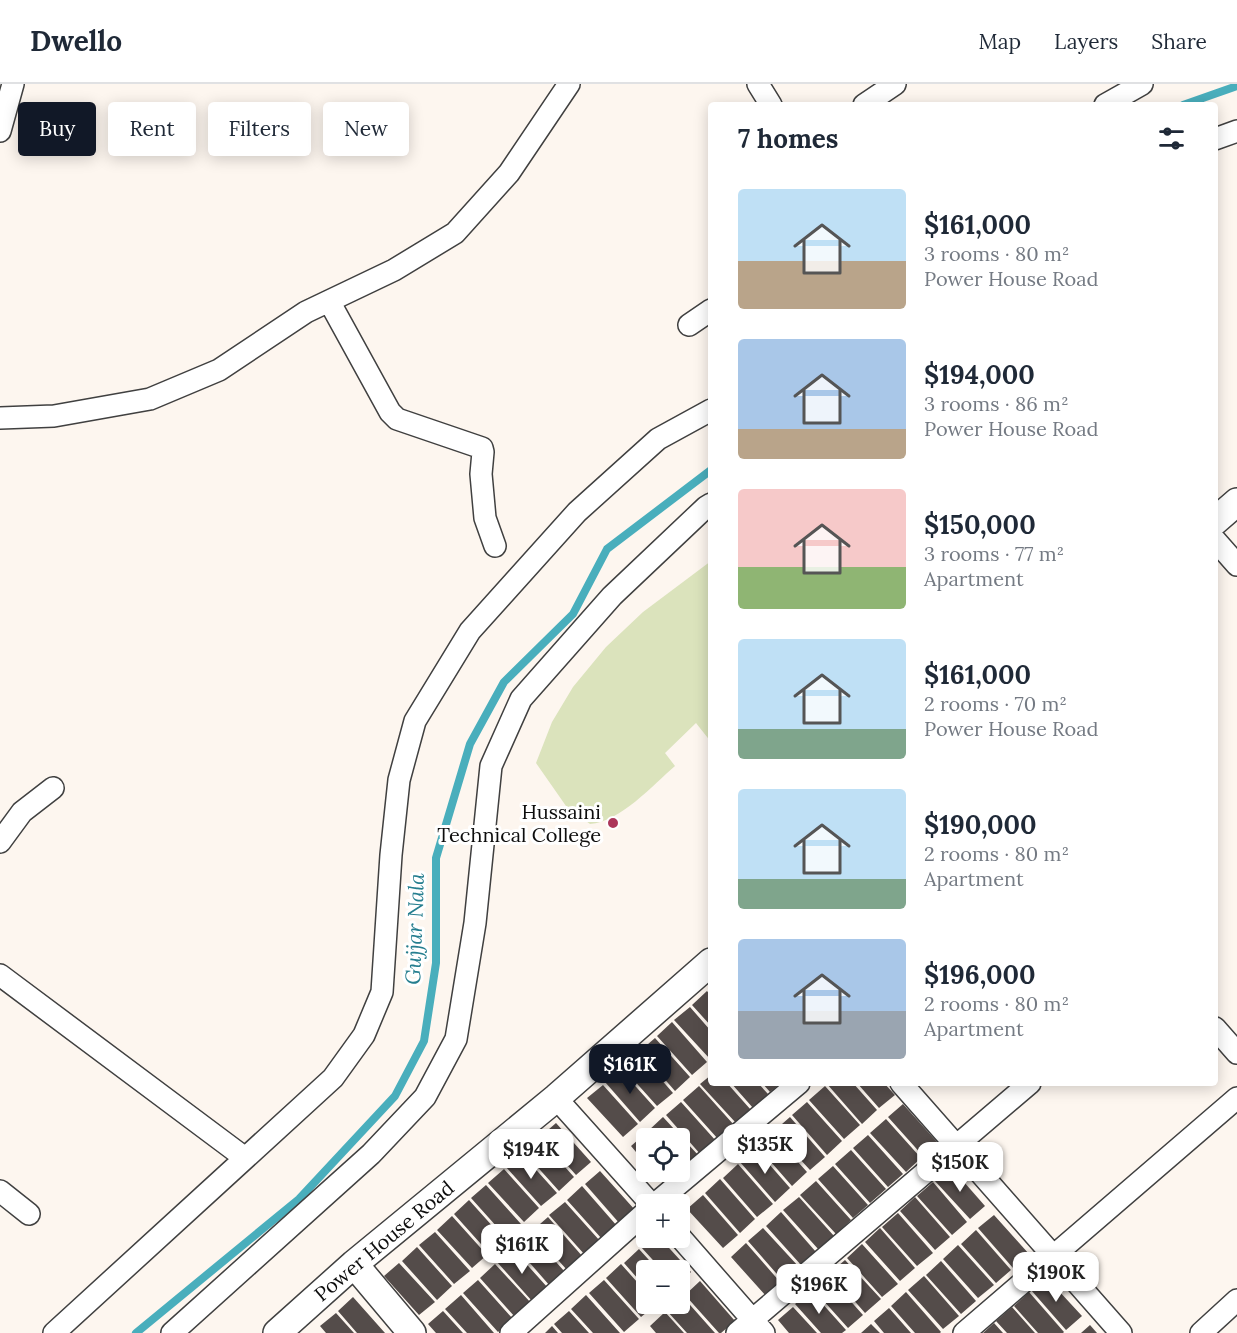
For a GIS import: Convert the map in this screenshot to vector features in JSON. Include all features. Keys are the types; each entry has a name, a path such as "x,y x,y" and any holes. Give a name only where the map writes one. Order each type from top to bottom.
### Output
{"street":[{"path":"0,131 13,84"},
{"path":"0,418 54,416 150,399 219,370 306,312 394,270 455,233 509,173 569,84"},
{"path":"758,84 769,102"},
{"path":"868,102 895,84"},
{"path":"1110,102 1143,84"},
{"path":"1218,138 1237,131"},
{"path":"329,301 390,412 397,419 482,448 481,474 485,518 495,546"},
{"path":"689,326 708,312"},
{"path":"54,1333 333,1078 364,1035 382,992 391,855 399,780 415,721 470,632 577,512 658,439 708,412"},
{"path":"1218,518 1237,502"},
{"path":"172,1333 371,1154 425,1097 456,1039 475,923 491,766 521,699 612,596 708,506"},
{"path":"1218,543 1237,565"},
{"path":"0,842 22,812 53,788"},
{"name":"Power House Road","path":"277,1333 354,1264 556,1098 708,965"},
{"path":"0,975 245,1158"},
{"path":"1218,1031 1237,1053"},
{"path":"668,1194 796,1086"},
{"path":"904,1086 1120,1333"},
{"path":"688,1248 751,1329 1027,1086"},
{"path":"556,1098 642,1194"},
{"path":"964,1333 1237,1098"},
{"path":"0,1191 29,1214"},
{"path":"511,1333 636,1221"},
{"path":"354,1264 411,1333"},
{"path":"1201,1333 1237,1300"}],"green space":[{"path":"708,563 708,738 696,723 665,753 675,766 624,810 601,822 590,824 566,806 536,763 552,722 573,687 606,647 643,612"}],"building":[{"path":"707,991 708,1023 692,1005"},
{"path":"690,1007 708,1028 708,1057 674,1020"},
{"path":"672,1022 707,1062 692,1075 657,1036"},
{"path":"655,1038 690,1077 675,1091 640,1051"},
{"path":"638,1053 673,1093 657,1106 622,1067"},
{"path":"620,1069 655,1108 640,1122 605,1082"},
{"path":"708,1077 708,1086 730,1086 751,1110 736,1123 700,1084"},
{"path":"603,1085 638,1124 623,1137 587,1098"},
{"path":"699,1086 734,1125 718,1139 683,1100"},
{"path":"734,1086 761,1086 768,1094 753,1108"},
{"path":"765,1086 777,1086 770,1092"},
{"path":"825,1086 860,1125 844,1139 809,1100"},
{"path":"829,1086 856,1086 877,1110 862,1124"},
{"path":"860,1086 887,1086 895,1095 879,1108"},
{"path":"681,1102 716,1141 701,1155 690,1142 690,1128 677,1128 666,1115"},
{"path":"807,1102 842,1141 827,1155 792,1115"},
{"path":"903,1104 938,1143 923,1156 888,1117"},
{"path":"663,1117 673,1128 651,1128"},
{"path":"790,1117 825,1157 810,1170 774,1131"},
{"path":"886,1119 921,1158 906,1172 870,1133"},
{"path":"556,1123 591,1162 576,1175 541,1136"},
{"path":"772,1133 807,1172 792,1186 757,1146"},
{"path":"868,1135 903,1174 888,1187 853,1148"},
{"path":"539,1138 574,1177 559,1191 524,1152"},
{"path":"636,1142 636,1152 631,1146"},
{"path":"690,1146 699,1156 690,1164"},
{"path":"755,1148 790,1188 775,1202 740,1162"},
{"path":"851,1150 886,1189 870,1203 835,1164"},
{"path":"521,1153 557,1193 541,1206 506,1167"},
{"path":"738,1164 773,1204 757,1217 723,1178"},
{"path":"833,1166 868,1205 853,1218 818,1179"},
{"path":"950,1166 985,1206 970,1219 934,1180"},
{"path":"504,1169 539,1208 524,1222 488,1183"},
{"path":"600,1171 635,1210 620,1224 585,1184"},
{"path":"720,1179 755,1219 740,1233 705,1193"},
{"path":"816,1181 851,1220 836,1234 800,1195"},
{"path":"933,1182 967,1222 952,1235 917,1196"},
{"path":"486,1185 521,1224 506,1237 471,1198"},
{"path":"582,1186 617,1226 602,1239 567,1200"},
{"path":"703,1195 738,1235 723,1248 690,1212 690,1206"},
{"path":"799,1197 834,1236 819,1250 783,1210"},
{"path":"915,1197 950,1237 935,1250 900,1211"},
{"path":"469,1200 504,1239 489,1253 454,1214"},
{"path":"565,1202 600,1241 585,1255 549,1215"},
{"path":"781,1212 816,1252 801,1265 766,1226"},
{"path":"898,1213 933,1253 917,1266 882,1227"},
{"path":"994,1215 1029,1254 1013,1268 978,1228"},
{"path":"452,1216 487,1255 472,1268 437,1230"},
{"path":"548,1217 583,1257 567,1270 532,1231"},
{"path":"763,1228 799,1267 783,1281 748,1241"},
{"path":"880,1228 915,1268 900,1281 865,1242"},
{"path":"976,1230 1011,1270 996,1283 961,1244"},
{"path":"435,1232 470,1271 454,1284 419,1245"},
{"path":"530,1233 565,1272 550,1286 515,1246"},
{"path":"746,1243 781,1283 766,1296 731,1257"},
{"path":"862,1244 898,1284 882,1297 847,1258"},
{"path":"958,1245 994,1285 978,1298 943,1259"},
{"path":"417,1247 452,1286 437,1300 402,1261"},
{"path":"512,1248 548,1288 532,1301 497,1262"},
{"path":"642,1248 669,1248 680,1260 653,1260"},
{"path":"639,1249 649,1260 636,1260 636,1277 624,1263"},
{"path":"845,1260 881,1299 865,1313 830,1273"},
{"path":"941,1261 976,1301 961,1314 926,1275"},
{"path":"399,1263 435,1302 419,1315 384,1276"},
{"path":"495,1264 531,1303 515,1317 480,1278"},
{"path":"621,1264 636,1281 636,1311 606,1278"},
{"path":"828,1276 863,1315 848,1328 813,1289"},
{"path":"924,1276 959,1316 943,1329 908,1290"},
{"path":"1046,1277 1082,1316 1066,1330 1031,1290"},
{"path":"478,1280 513,1319 498,1332 463,1293"},
{"path":"604,1280 639,1319 624,1332 589,1293"},
{"path":"700,1281 735,1321 719,1333 690,1301 690,1290"},
{"path":"811,1291 846,1330 842,1333 821,1333 795,1304"},
{"path":"906,1292 940,1333 915,1333 891,1306"},
{"path":"1029,1292 1063,1333 1038,1333 1014,1306"},
{"path":"461,1295 494,1333 467,1333 445,1309"},
{"path":"586,1295 620,1333 593,1333 571,1309"},
{"path":"353,1297 385,1333 357,1333 338,1311"},
{"path":"690,1305 715,1333 687,1333 670,1314 690,1314"},
{"path":"793,1307 817,1333 789,1333 778,1320"},
{"path":"1012,1307 1035,1333 1007,1333 996,1321"},
{"path":"889,1308 911,1333 884,1333 874,1321"},
{"path":"443,1311 463,1333 436,1333 428,1324"},
{"path":"569,1311 589,1333 562,1333 554,1324"},
{"path":"336,1313 354,1333 326,1333 320,1326"},
{"path":"663,1314 667,1314 684,1333 656,1333 650,1326"},
{"path":"994,1323 1003,1333 983,1333"},
{"path":"871,1324 880,1333 861,1333"},
{"path":"1090,1325 1097,1333 1081,1333"},
{"path":"552,1326 558,1333 545,1333"}],"waterway":[{"name":"Gujjar Nala","path":"1192,102 1237,86"},
{"name":"Gujjar Nala","path":"136,1333 299,1199 395,1096 424,1041 436,963 436,858 470,744 504,682 573,614 607,549 708,472"}],"place":[{"name":"Hussaini Technical College","path":"613,823"}]}
